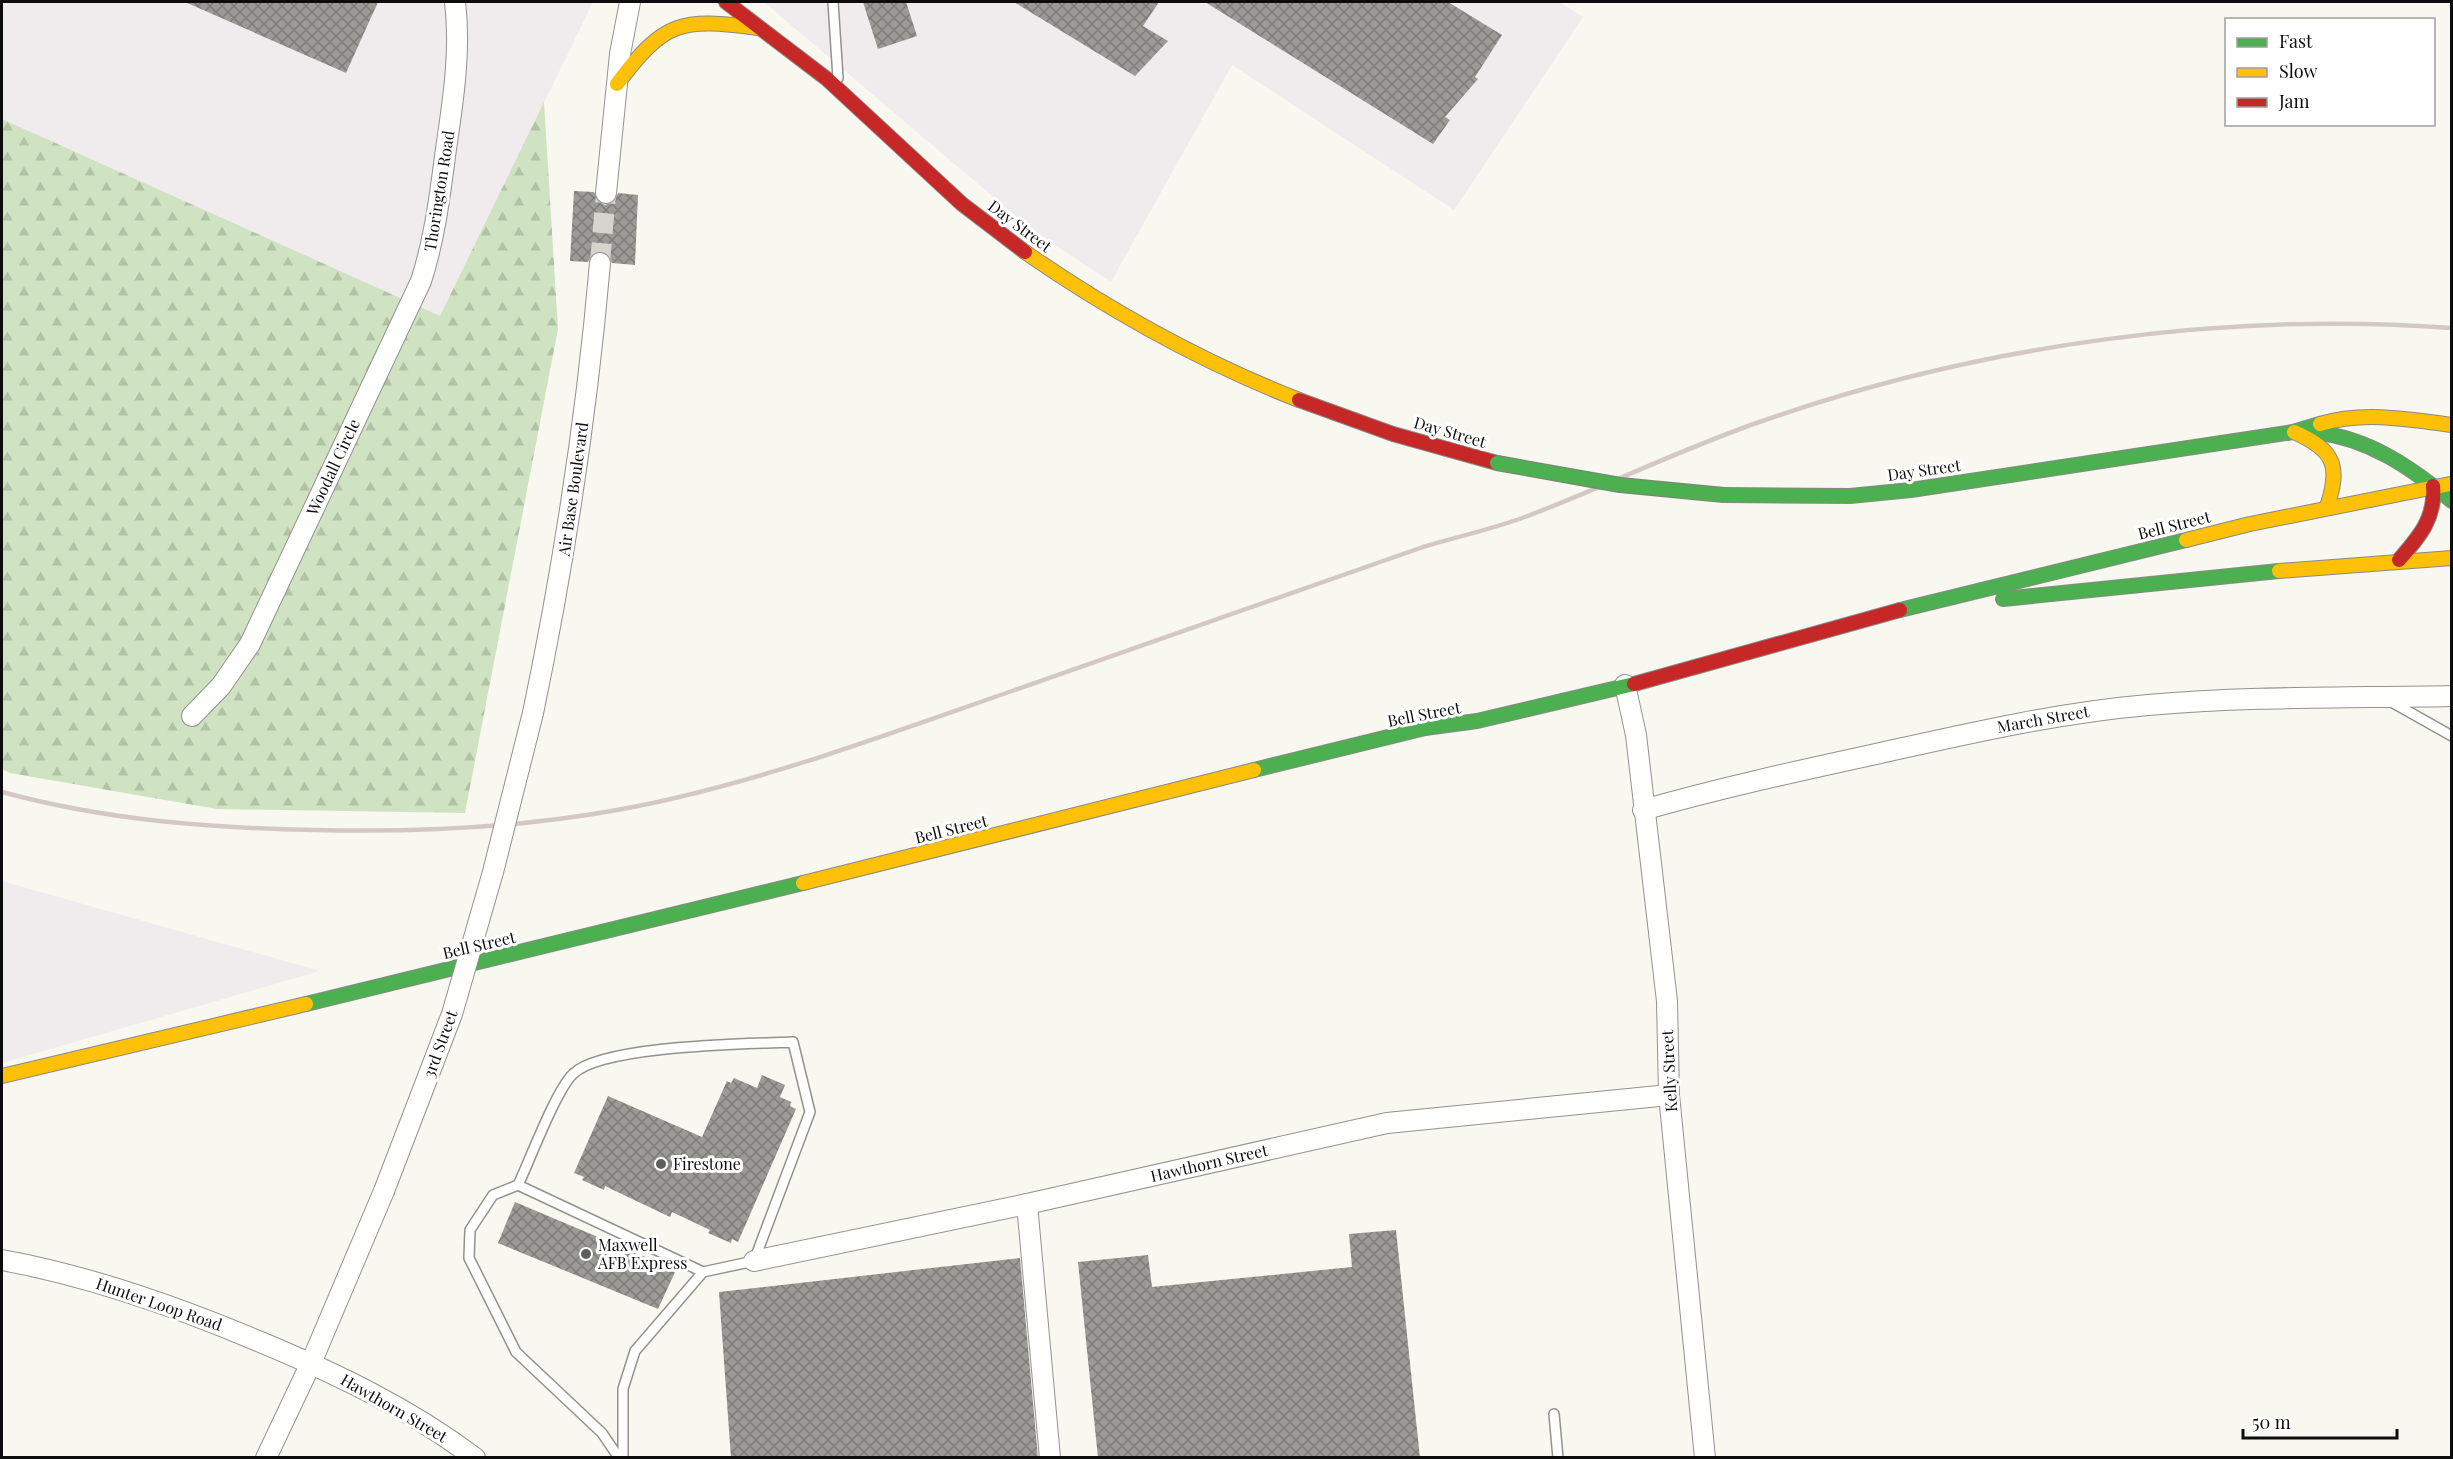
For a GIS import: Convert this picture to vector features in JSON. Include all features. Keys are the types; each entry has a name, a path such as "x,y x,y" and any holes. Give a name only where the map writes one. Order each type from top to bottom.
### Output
{"main road":[{"name":"Day Street","path":"726,2 739,8 758,28 839,89 1003,236 1061,276 1144,328 1217,365 1296,399 1378,429 1497,463 1620,484 1724,495 1850,496 1911,490 2293,432 2340,418 2392,417 2451,425"},
{"path":"617,84 643,47 666,30 693,21 758,28"},
{"path":"2293,432 2318,442 2331,454 2336,476 2327,507"},
{"name":"Day Street","path":"2293,432 2337,433 2362,442 2399,459 2451,501"},
{"name":"Bell Street","path":"2,1076 334,995 536,949 1425,728 1477,721 1670,675 1846,623 2327,507 2451,484"},
{"path":"2399,560 2422,533 2434,512 2433,486"},
{"name":"Bell Street","path":"1907,609 2399,560 2451,558"}],"street":[{"name":"Thorington Road","path":"379,371 421,281 434,240 454,98 457,39 455,2"},
{"path":"606,193 623,31 630,2"},
{"name":"Air Base Boulevard","path":"533,713 555,611 572,502 593,343 600,262"},
{"name":"Woodall Circle","path":"192,716 240,662 379,371"},
{"name":"Kelly Street","path":"1625,685 1636,735 1667,1001 1669,1095 1705,1458"},
{"name":"March Street","path":"1643,810 1699,794 2000,726 2073,713 2160,704 2451,696"},
{"name":"3rd Street","path":"266,1458 311,1363 384,1191 452,1014 493,872 533,713"},
{"name":"Hawthorn Street","path":"754,1261 1027,1204 1387,1123 1669,1095"},
{"path":"1027,1204 1050,1458"},
{"name":"Hunter Loop Road","path":"2,1260 64,1272 106,1285 222,1326 311,1363"},
{"name":"Hawthorn Street","path":"311,1363 377,1395 476,1458"}],"lane":[{"path":"833,2 839,89"},
{"path":"2383,697 2451,736"},
{"path":"793,1042 810,1113 754,1261 704,1272 635,1351 623,1389 621,1458 602,1433 516,1352 469,1258 471,1230 493,1195 518,1185 566,1082 584,1065 620,1056 676,1048 793,1042"},
{"path":"518,1185 704,1272"},
{"path":"1554,1414 1558,1458"}],"shaded area":[{"path":"2,2 593,2 440,317 2,119"},
{"path":"764,2 1559,2 1583,17 1454,210 1232,65 1111,282 1032,230"},
{"path":"2,881 320,971 2,1063"}],"green space":[{"path":"544,102 558,329 465,813 217,809 10,773 2,769 2,119 440,316"}],"building":[{"path":"185,2 378,2 346,73"},
{"path":"863,2 906,2 917,36 878,49"},
{"path":"1014,2 1159,2 1143,26 1168,41 1135,76"},
{"path":"1205,2 1448,2 1502,35 1475,77 1478,79 1445,117 1450,120 1433,144"},
{"path":"574,191 594,192 599,202 605,205 615,200 618,193 638,195 635,265 612,263 607,254 601,251 591,256 588,262 570,261"},
{"path":"762,1075 785,1085 780,1097 791,1102 790,1106 796,1109 738,1242 732,1239 731,1243 708,1233 710,1230 672,1212 670,1217 605,1186 604,1190 582,1180 584,1177 574,1173 608,1096 702,1137 727,1081 731,1083 734,1078 757,1088"},
{"path":"515,1202 676,1270 658,1309 498,1243"},
{"path":"1396,1230 1420,1458 1098,1458 1078,1262 1148,1255 1152,1287 1352,1267 1349,1234"},
{"path":"1020,1258 1038,1458 731,1458 719,1292"}],"tunnel":[{"path":"600,263 606,193"}],"railway":[{"path":"2,792 41,802 157,821 315,830 406,830 496,826 631,808 803,763 1423,547 1525,517 1676,454 1768,419 1850,393 1933,371 2019,353 2105,339 2192,330 2279,325 2366,324 2452,328"}],"traffic: fast":[{"path":"1724,495 1850,496 1911,490 2293,432 2320,424"},
{"path":"2314,432 2353,441 2388,456 2452,501"},
{"path":"1497,463 1620,485 1724,495"},
{"path":"1900,610 2186,540"},
{"path":"2003,599 2279,571"},
{"path":"1254,770 1425,728 1477,721 1634,684"},
{"path":"306,1004 803,883"}],"traffic: slow":[{"path":"617,84 648,47 677,28 692,24 758,28"},
{"path":"1025,252 1090,295 1158,334 1227,369 1299,400"},
{"path":"2320,424 2369,417 2452,425"},
{"path":"2294,432 2318,445 2331,460 2333,480 2327,507"},
{"path":"2186,540 2250,524 2450,484"},
{"path":"2279,571 2452,558"},
{"path":"803,883 1254,770"},
{"path":"2,1076 306,1004"}],"traffic: jam":[{"path":"726,2 827,79 962,204 1025,252"},
{"path":"1299,400 1393,434 1497,463"},
{"path":"2399,560 2425,526 2432,508 2433,486"},
{"path":"1634,684 1900,610"}],"place":[{"name":"Firestone","path":"661,1164"},
{"name":"Maxwell AFB Express","path":"586,1254"}]}
